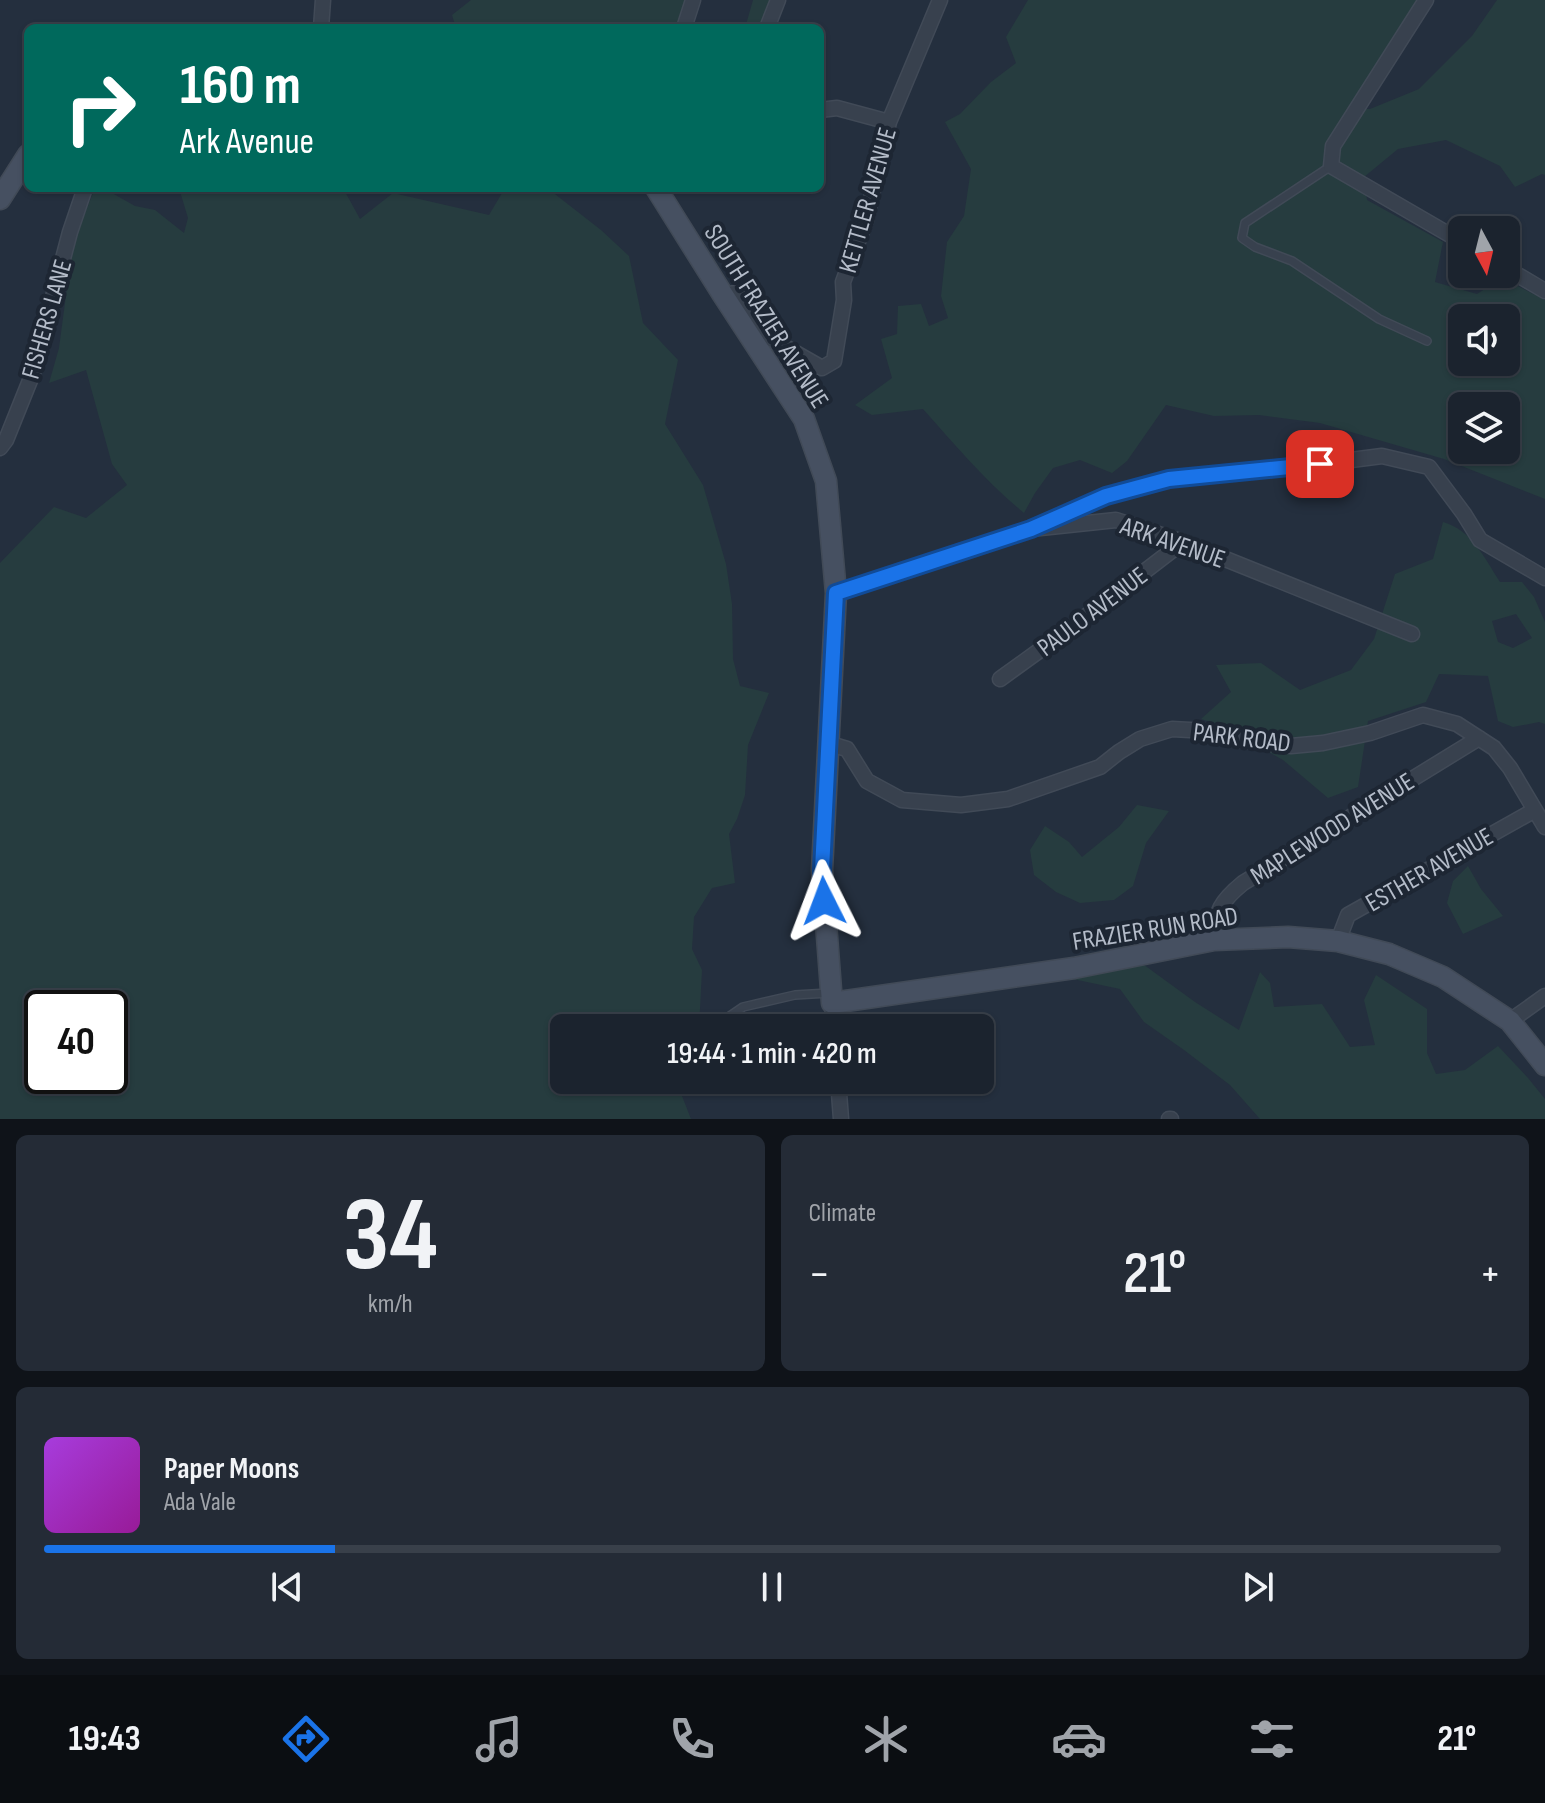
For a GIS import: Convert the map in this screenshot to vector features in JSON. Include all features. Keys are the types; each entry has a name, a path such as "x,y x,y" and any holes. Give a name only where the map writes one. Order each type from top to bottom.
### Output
{"street":[{"path":"321,24 323,0"},
{"path":"685,24 693,0"},
{"path":"769,24 778,0"},
{"name":"KETTLER AVENUE","path":"723,295 736,293 771,339 822,368 834,361 844,300 843,282 866,220 889,122 940,0"},
{"path":"1426,0 1333,146 1331,166 1448,234"},
{"path":"824,110 837,108 889,122"},
{"path":"0,199 24,161"},
{"name":"FISHERS LANE","path":"0,448 33,373 84,192"},
{"name":"SOUTH FRAZIER AVENUE","path":"659,192 804,419 826,481 836,593 822,870 832,998"},
{"path":"1520,276 1545,291"},
{"path":"1031,529 1106,496 1169,479 1382,456 1429,467 1480,540 1545,578"},
{"name":"ARK AVENUE","path":"836,593 1031,529 1116,520 1183,542 1412,634"},
{"name":"PAULO AVENUE","path":"1000,679 1183,542"},
{"name":"PARK ROAD","path":"827,743 847,749 867,781 902,800 961,805 1008,799 1100,767 1140,739 1172,729 1208,731 1238,740 1291,746 1370,733 1423,715 1457,724 1494,748 1545,827"},
{"name":"MAPLEWOOD AVENUE","path":"1214,940 1215,920 1220,908 1243,883 1479,738"},
{"name":"ESTHER AVENUE","path":"1338,941 1348,915 1535,810"},
{"name":"FRAZIER RUN ROAD","path":"832,998 1074,968 1214,940 1288,937 1338,941 1389,954 1443,977 1510,1021 1545,1065"},
{"path":"1510,1021 1545,996"},
{"path":"832,998 833,1014"},
{"path":"839,1094 841,1119"}],"lane":[{"path":"1331,166 1245,223 1242,238 1255,247 1292,261 1379,319 1427,341"},
{"path":"733,1014 743,1007 795,995 832,998"}],"green space":[{"path":"471,0 687,0 680,24 455,24 452,15"},
{"path":"753,0 772,0 762,24 746,24"},
{"path":"1028,0 1424,0 1355,109 1370,109 1419,89 1472,36 1497,0 1545,0 1545,175 1515,187 1500,166 1446,140 1398,149 1364,177 1367,200 1443,242 1435,282 1477,294 1486,288 1520,287 1545,300 1545,499 1457,464 1520,464 1520,392 1448,392 1448,461 1320,423 1259,415 1214,416 1166,405 1127,461 1112,473 1080,460 1053,468 1024,513 984,476 923,409 872,415 855,405 892,378 881,339 897,334 898,306 921,304 929,326 948,318 941,296 947,242 964,216 971,169 945,122 960,114 991,82 1016,63 1006,37"},
{"path":"93,192 110,192 135,206 155,210 184,233 188,218 180,192 345,192 360,219 393,193 489,215 503,192 552,192 629,256 643,323 678,360 665,424 703,485 726,564 732,604 733,659 740,686 769,693 748,745 745,795 729,834 735,883 712,888 694,917 692,949 702,970 700,1014 550,1014 550,1094 686,1094 682,1096 691,1119 0,1119 0,563 54,507 86,518 127,485 112,464 86,370 49,383 59,348 73,243"},
{"path":"1443,522 1470,538 1500,582 1522,582 1534,597 1545,622 1545,724 1539,722 1513,727 1498,721 1488,676 1439,674 1426,702 1368,721 1358,787 1328,798 1283,760 1223,726 1201,719 1231,692 1216,665 1261,663 1300,690 1351,670 1374,639 1395,574 1433,559","holes":["1516,614 1532,638 1513,648 1498,642 1492,621"]},
{"path":"1137,805 1169,811 1146,843 1133,886 1114,900 1080,903 1056,892 1034,875 1030,850 1045,826 1069,842 1082,857 1119,827"},
{"path":"1468,866 1481,889 1503,916 1463,934 1447,903 1453,881"},
{"path":"1140,962 1239,1030 1260,972 1270,983 1274,1007 1322,1004 1350,1047 1375,1045 1364,1000 1376,975 1427,1009 1427,1053 1436,1074 1465,1070 1498,1046 1545,1099 1545,1119 1260,1119 1230,1085 1144,1022 1120,989 1073,979 1095,967"}],"route":[{"path":"824,901 822,870 836,593 1031,529 1106,496 1169,479 1320,464"}]}
